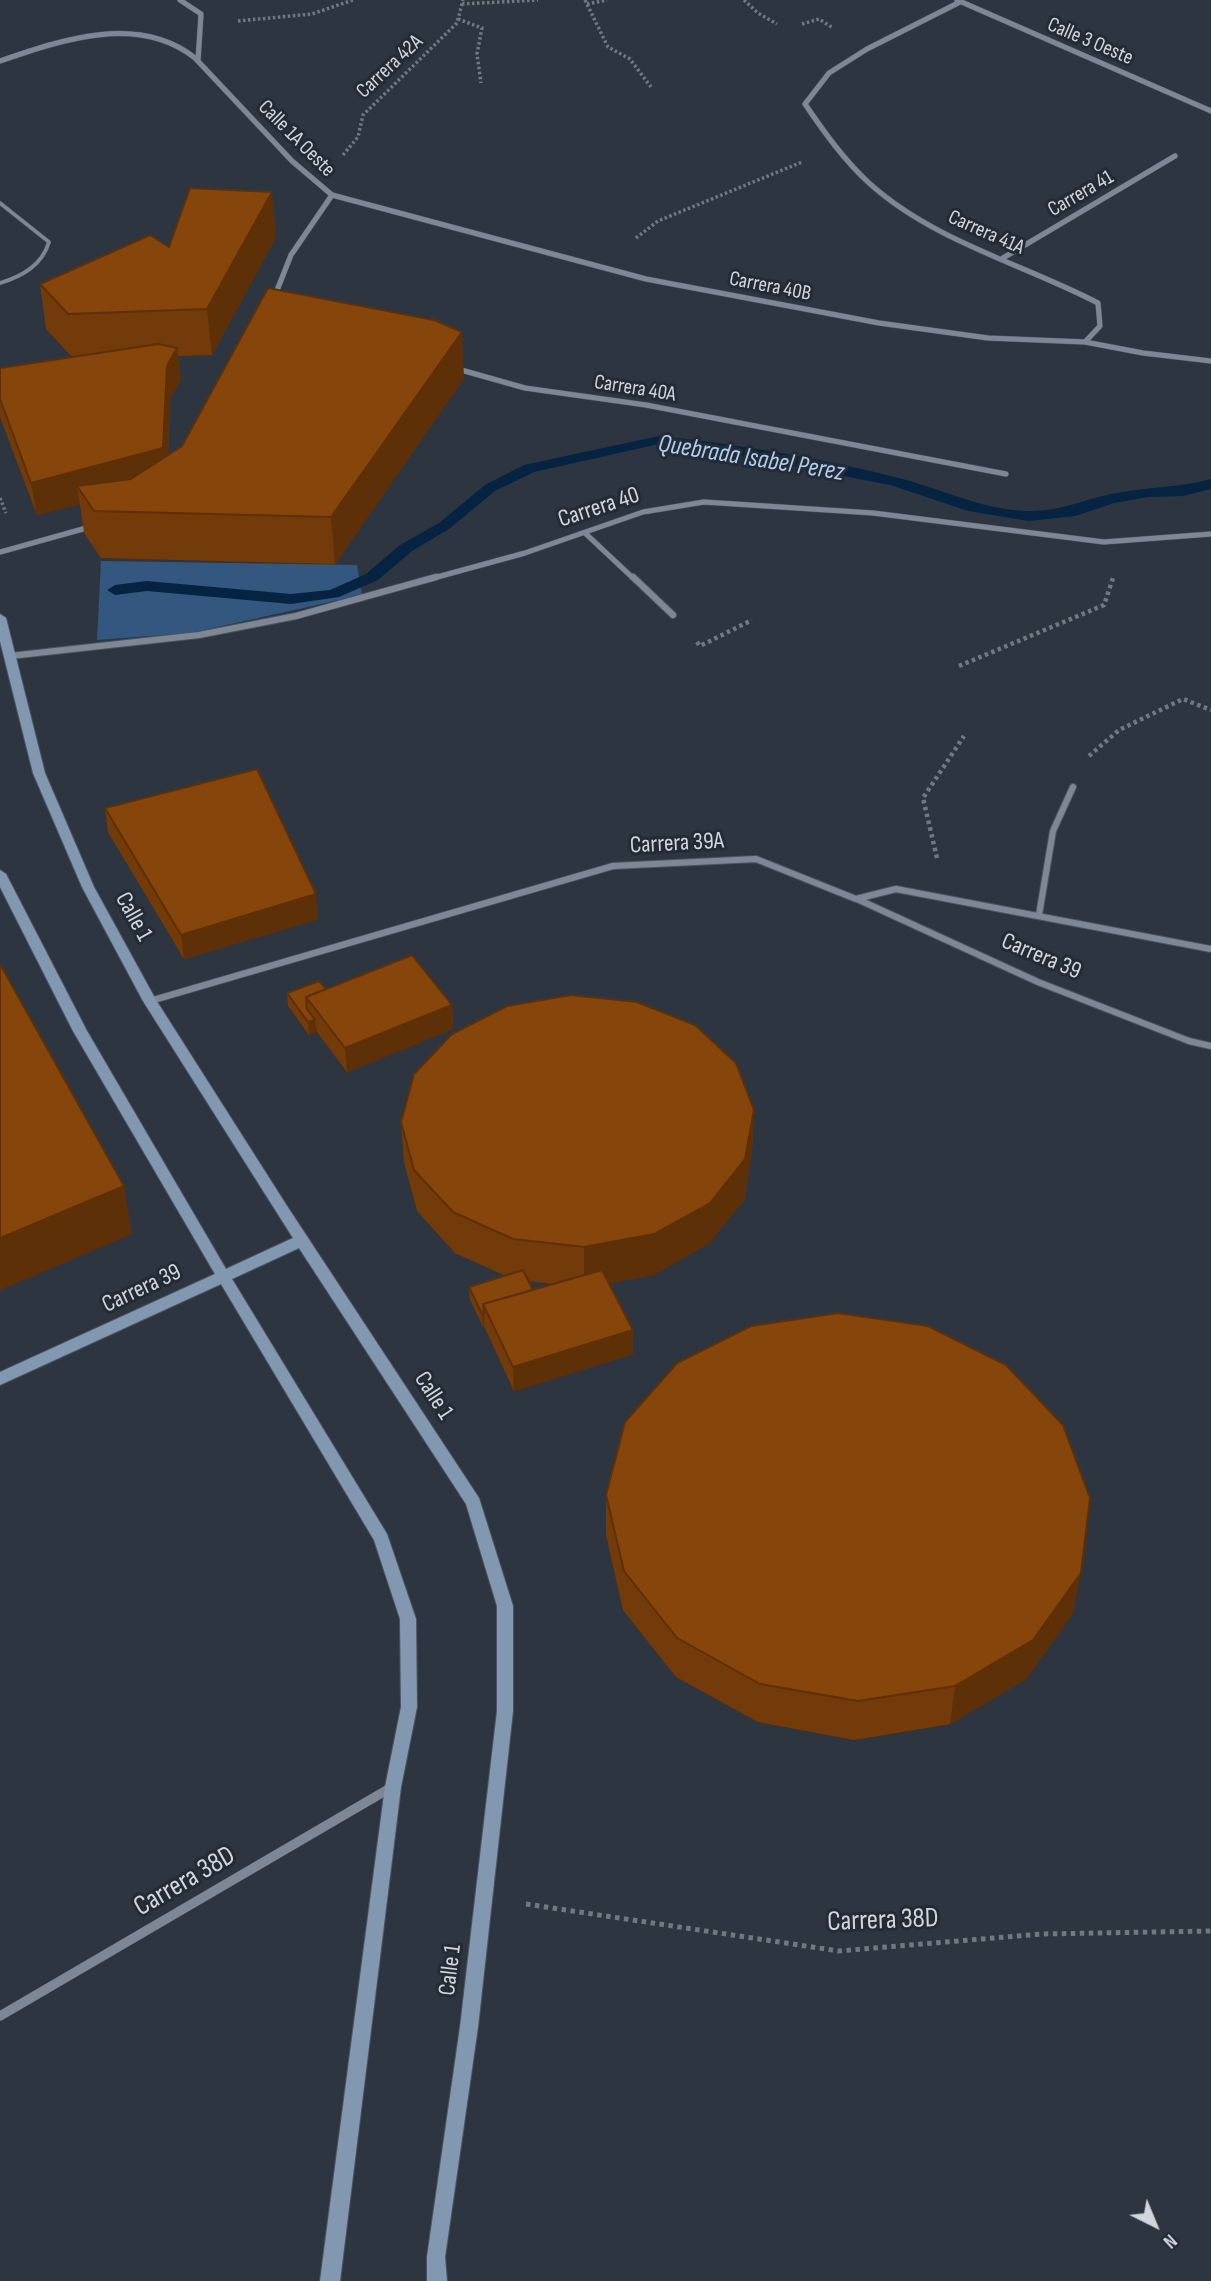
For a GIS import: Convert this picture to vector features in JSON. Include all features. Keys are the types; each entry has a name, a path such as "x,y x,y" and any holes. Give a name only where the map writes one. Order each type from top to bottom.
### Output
{"main road":[{"name":"Calle 1","path":"0,618 39,772 88,887 150,1001 472,1502 505,1606 505,1711 469,2026 436,2258 437,2281"},
{"path":"0,874 80,1031 381,1539 408,1619 409,1707 393,1787 330,2281"},
{"name":"Carrera 39","path":"0,1379 303,1240"}],"street":[{"path":"180,0 201,14 198,61"},
{"name":"Calle 3 Oeste","path":"958,1 1211,111"},
{"name":"Carrera 41A","path":"958,1 867,49 829,73 805,104 836,150 881,194 936,229 1064,284 1098,303 1100,326 1085,342"},
{"path":"0,61 50,43 112,35 143,36 169,41 198,61"},
{"name":"Calle 1A Oeste","path":"198,61 306,176 332,195 291,256 272,304"},
{"name":"Carrera 41","path":"1003,258 1175,156"},
{"name":"Carrera 40B","path":"332,195 596,267 879,323 988,338 1085,342 1143,353 1211,361"},
{"name":"Carrera 40A","path":"451,367 477,378 530,390 643,405 1006,474"},
{"name":"Carrera 40","path":"10,656 199,635 296,616 447,576 643,512 704,502 873,513 1104,542 1211,534"},
{"path":"0,552 101,524"},
{"path":"585,533 673,615"},
{"path":"1039,915 1046,865 1062,802 1073,787"},
{"name":"Carrera 39A","path":"150,1001 613,866 756,859 856,899"},
{"path":"856,899 896,889 1211,949"},
{"name":"Carrera 39","path":"856,899 1038,982 1189,1041 1211,1046"},
{"name":"Carrera 38D","path":"0,2016 393,1787"}],"lane":[{"path":"0,203 49,242 44,258 16,278 0,283"}],"path":[{"path":"201,14 246,22 312,14 353,0"},
{"path":"463,2 538,0"},
{"path":"607,0 586,2 607,47 630,59 651,87"},
{"path":"744,0 777,24"},
{"name":"Carrera 42A","path":"306,176 326,173 337,165 358,137 363,115 446,36 458,19 463,2"},
{"path":"458,19 482,28 477,54 481,83"},
{"path":"596,267 659,221 836,150"},
{"path":"0,498 20,547"},
{"path":"959,666 1104,605 1111,589 1115,562 1104,542"},
{"path":"673,615 700,646 752,621"},
{"path":"1073,787 1079,770 1092,751 1119,730 1184,699 1211,710"},
{"path":"947,898 923,798 964,736"},
{"name":"Carrera 38D","path":"518,1903 839,1951 1041,1934 1211,1931"}],"shaded area":[{"path":"101,561 357,565 362,595 190,633 97,640"}],"building":[{"path":"190,188 272,192 207,309 68,314 40,284 150,235 169,247"},
{"path":"268,288 434,320 462,332 331,517 94,511 77,486 131,479 182,446"},
{"path":"158,344 177,348 167,366 163,448 31,483 0,399 0,368"},
{"path":"257,769 316,894 181,935 105,808"},
{"path":"412,955 452,1005 345,1048 306,997"},
{"path":"0,964 124,1186 0,1238"},
{"path":"319,981 326,989 306,997 307,1009 315,1020 308,1022 287,993"},
{"path":"571,995 637,1002 695,1025 736,1063 754,1110 745,1159 710,1203 654,1234 584,1247 513,1239 453,1212 414,1170 401,1122 414,1074 452,1034 507,1006"},
{"path":"523,1270 533,1290 483,1304 482,1314 469,1287"},
{"path":"602,1270 633,1330 513,1367 483,1304"},
{"path":"838,1313 928,1326 1006,1365 1063,1425 1090,1498 1081,1573 1033,1640 955,1686 858,1701 760,1684 677,1638 624,1571 606,1495 625,1422 677,1363 751,1326"}],"waterway":[{"name":"Quebrada Isabel Perez","path":"115,590 147,586 291,599 333,594 372,577 406,548 444,526 490,488 529,468 659,440 707,445 893,481 973,508 1029,516 1075,511 1111,499 1148,492 1183,491 1211,484"}]}
